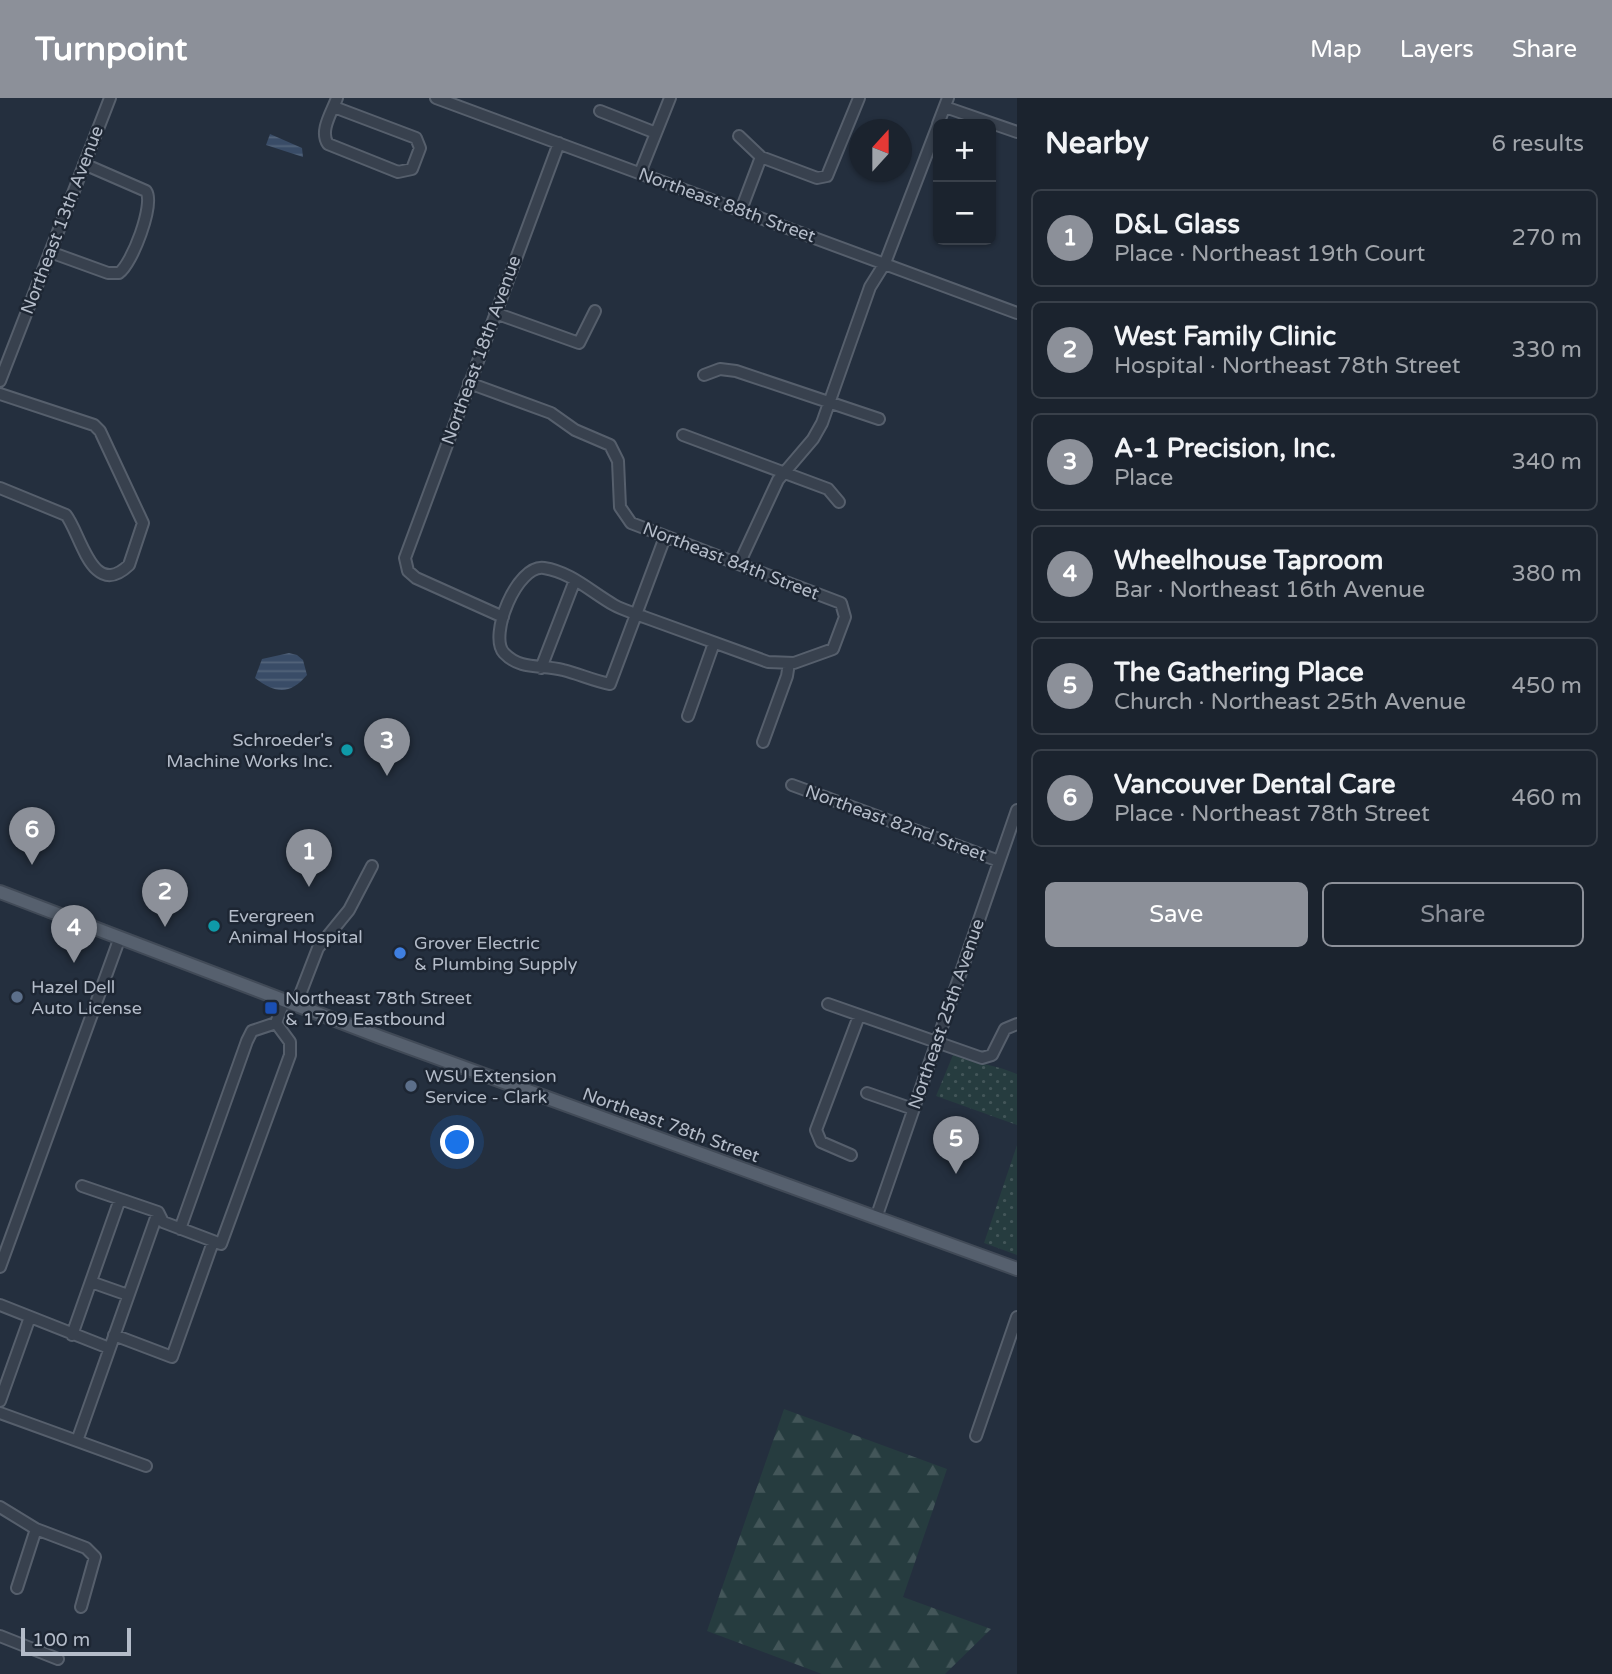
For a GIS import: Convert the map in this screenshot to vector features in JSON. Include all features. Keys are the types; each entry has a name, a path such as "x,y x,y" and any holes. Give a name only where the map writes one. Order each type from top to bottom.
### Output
{"main road":[{"name":"Northeast 78th Street","path":"0,892 119,940 1017,1269"}],"street":[{"name":"Northeast 13th Avenue","path":"0,382 110,98"},
{"name":"Northeast 88th Street","path":"436,98 1017,313"},
{"path":"640,173 670,98"},
{"path":"739,136 761,157 817,178 827,176 859,98"},
{"path":"335,102 418,141 420,151 411,169 398,172 330,146 325,141 324,133 335,102"},
{"path":"940,119 947,102 1017,131"},
{"path":"600,111 656,133"},
{"path":"739,564 784,473 813,439 829,405 870,287 885,263 933,138"},
{"name":"Northeast 18th Avenue","path":"503,617 416,578 408,571 405,558 559,142"},
{"path":"741,210 761,157"},
{"path":"50,252 108,273 119,273 127,266 149,208 148,194 138,186 84,164"},
{"path":"495,313 579,343 595,311"},
{"path":"704,375 720,369 736,371 829,405 879,419"},
{"name":"Northeast 84th Street","path":"469,383 551,413 575,430 610,445 618,461 617,491 624,516 631,523 841,603 845,617 833,649 789,663"},
{"path":"0,394 38,404 97,428 143,525 130,562 120,571 108,575 94,569 70,521 62,512 0,488"},
{"path":"683,435 828,489 839,502"},
{"path":"665,537 637,614 610,684 561,669 535,669 512,660 500,649 498,642 503,617 520,578 537,568 575,580 614,605 637,614 764,661 789,663 788,676 763,742"},
{"path":"541,668 575,580"},
{"path":"688,716 714,643"},
{"name":"Northeast 82nd Street","path":"792,785 999,860"},
{"name":"Northeast 25th Avenue","path":"876,1218 1017,810"},
{"path":"180,1229 252,1031 276,1023 290,1003 318,948 349,910 372,866"},
{"path":"0,1267 119,940"},
{"path":"828,1004 985,1058 994,1054 1007,1027 1017,1024"},
{"path":"852,1155 821,1142 816,1130 859,1016"},
{"path":"82,1185 158,1212 163,1222 221,1244 289,1055 290,1042 276,1023"},
{"path":"867,1093 913,1109"},
{"path":"72,1335 120,1199"},
{"path":"77,1441 158,1212"},
{"path":"114,1335 172,1357 213,1242"},
{"path":"91,1282 128,1296"},
{"path":"0,1305 109,1348"},
{"path":"0,1401 30,1317"},
{"path":"976,1436 1017,1317"},
{"path":"0,1413 146,1465"},
{"path":"0,1507 36,1529 86,1548 95,1558 80,1608"},
{"path":"17,1588 36,1529"},
{"path":"0,1636 58,1659"}],"green space":[{"path":"953,1055 1017,1074 1017,1125 936,1096"},
{"path":"1017,1145 1017,1255 984,1243"},
{"path":"784,1409 947,1469 903,1597 991,1629 945,1674 822,1674 707,1631"}],"water":[{"path":"270,134 302,148 303,157 266,145"},
{"path":"289,653 303,660 307,675 301,682 282,690 270,687 255,678 262,659"}],"place":[{"name":"Schroeder's Machine Works Inc.","path":"347,750"},
{"name":"A-1 Precision, Inc.","path":"387,776"},
{"name":"Vancouver Dental Care","path":"32,865"},
{"name":"D&L Glass","path":"309,887"},
{"name":"Evergreen Animal Hospital","path":"214,926"},
{"name":"West Family Clinic","path":"165,927"},
{"name":"Grover Electric & Plumbing Supply","path":"400,953"},
{"name":"Wheelhouse Taproom","path":"74,963"},
{"name":"Hazel Dell Auto License","path":"17,997"},
{"name":"Northeast 78th Street & 1709 Eastbound","path":"271,1008"},
{"name":"WSU Extension Service - Clark","path":"411,1086"},
{"name":"The Gathering Place","path":"956,1174"}]}
